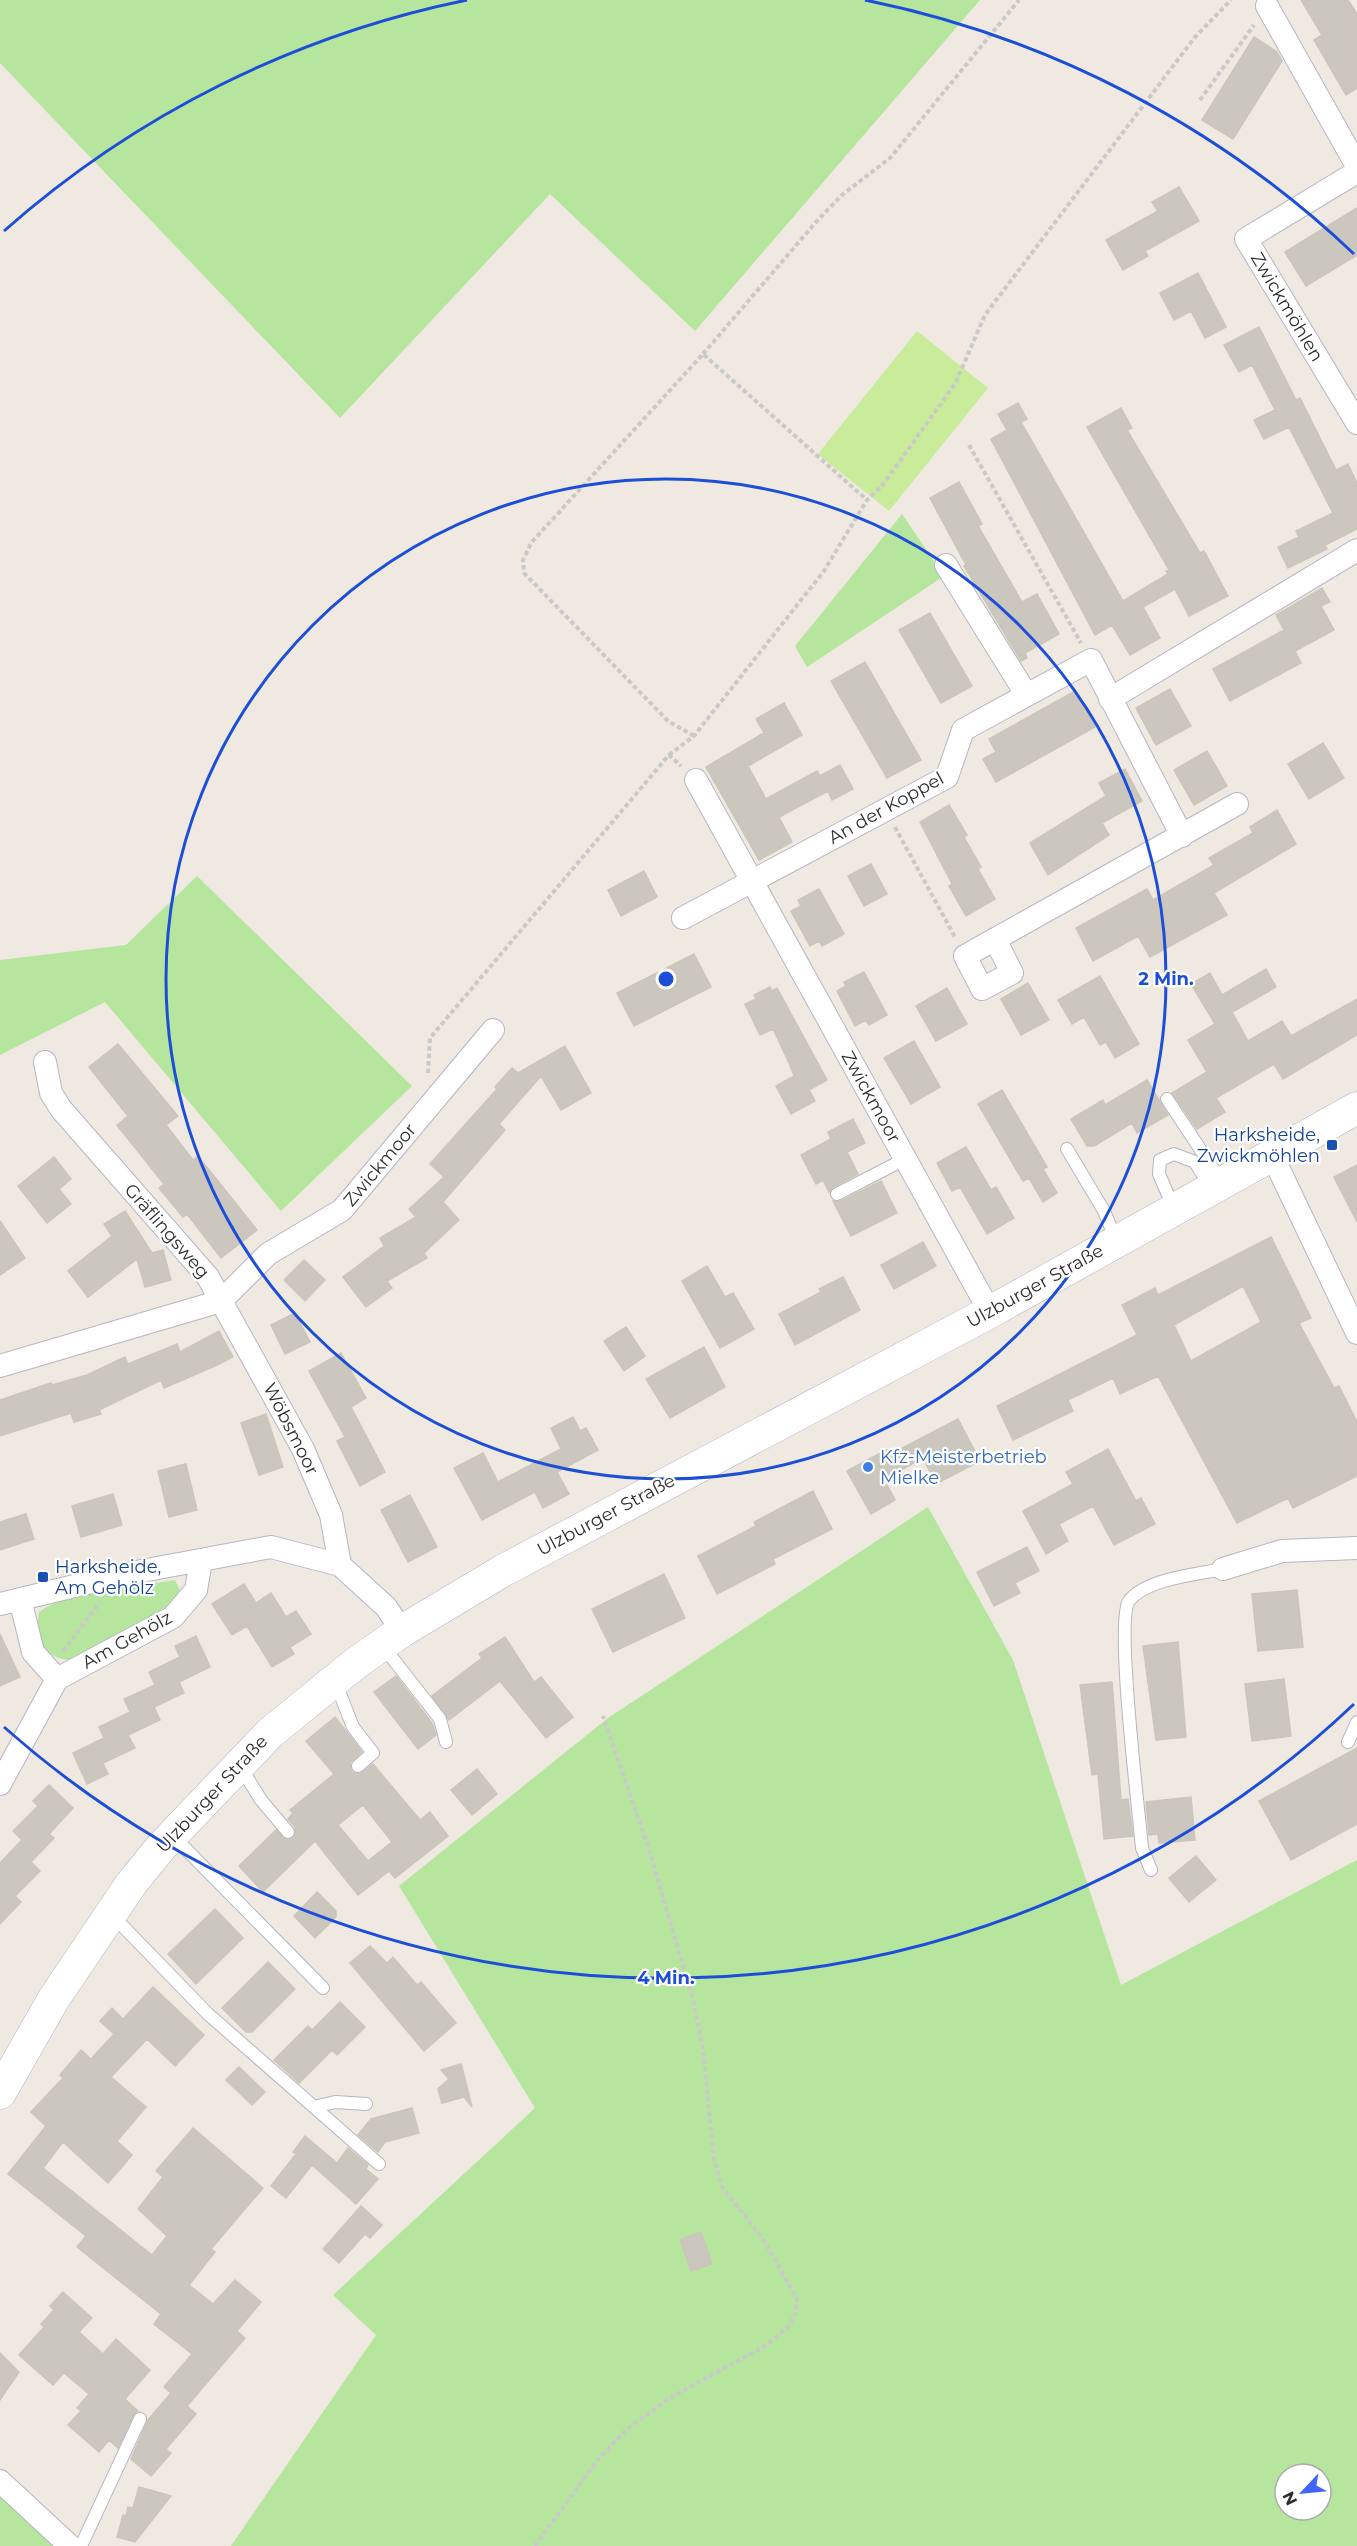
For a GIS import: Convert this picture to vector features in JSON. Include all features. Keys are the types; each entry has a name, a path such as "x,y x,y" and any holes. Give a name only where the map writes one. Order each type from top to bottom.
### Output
{"main road":[{"name":"Ulzburger Straße","path":"0,2092 53,2001 131,1884 172,1835 270,1733 334,1680 391,1638 504,1569 990,1311 1357,1108"}],"street":[{"path":"1267,6 1357,166"},
{"name":"Zwickmöhlen","path":"1357,172 1246,239 1357,423"},
{"path":"1110,699 1357,550"},
{"path":"946,565 1026,694"},
{"path":"1091,660 1182,836"},
{"name":"An der Koppel","path":"752,882 947,777 963,730 1091,660"},
{"name":"Zwickmoor","path":"696,780 990,1311"},
{"path":"995,939 1012,973 982,988 965,956 995,939 1182,836 1237,804"},
{"path":"683,918 752,882"},
{"name":"Zwickmoor","path":"221,1301 268,1254 342,1210 493,1030"},
{"name":"Gräflingsweg","path":"0,1366 221,1301 208,1277 61,1109 51,1092 45,1062"},
{"path":"1272,1155 1357,1333"},
{"name":"Wöbsmoor","path":"221,1301 303,1449 331,1515 340,1565"},
{"path":"0,1784 53,1675 33,1652 10,1601 120,1575 272,1547 340,1565 386,1606 391,1638"},
{"path":"1223,1569 1282,1551 1357,1548"},
{"name":"Am Gehölz","path":"53,1675 173,1617 196,1590 201,1560"},
{"path":"0,2481 70,2546"}],"lane":[{"path":"1167,1099 1217,1186"},
{"path":"1067,1149 1104,1211 1117,1241"},
{"path":"1174,1210 1159,1174 1160,1161 1173,1154 1195,1162 1217,1186"},
{"path":"837,1194 905,1159"},
{"path":"1151,1870 1142,1848 1126,1679 1125,1614 1128,1602 1148,1586 1223,1569"},
{"path":"391,1638 440,1719 446,1742"},
{"path":"334,1680 353,1727 373,1753 358,1766"},
{"path":"1348,1742 1357,1722"},
{"path":"240,1765 261,1800 288,1832"},
{"path":"172,1835 322,1988"},
{"path":"111,1915 208,2014 379,2164"},
{"path":"314,2107 335,2102 366,2103"},
{"path":"81,2546 140,2419"}],"path":[{"path":"694,736 668,721 540,590 524,573 523,560 531,543 544,525 593,478 816,222 842,195 890,158 1019,0"},
{"path":"426,1110 430,1038 669,755 694,736 824,571 867,500 882,486 955,384 986,315 1195,37 1231,0"},
{"path":"1200,100 1267,6"},
{"path":"703,354 867,500"},
{"path":"969,445 1091,660"},
{"path":"669,755 696,780"},
{"path":"885,810 965,956"},
{"path":"53,1675 120,1575"},
{"path":"535,2546 596,2463 626,2430 668,2399 765,2346 788,2327 795,2314 797,2299 763,2239 722,2187 714,2160 703,2050 694,2003 649,1849 603,1716"}],"green space":[{"path":"0,0 980,0 695,331 550,194 340,418 0,63"},
{"path":"917,331 988,388 889,511 818,454"},
{"path":"902,514 944,576 807,667 795,646"},
{"path":"197,876 412,1086 281,1211 105,1002 0,1055 0,960 126,945"},
{"path":"928,1507 1013,1660 1121,1985 1357,1860 1357,2546 231,2546 376,2335 333,2295 535,2108 399,1886 608,1718"},
{"path":"175,1580 180,1590 173,1601 162,1610 70,1660 53,1655 42,1645 38,1630 39,1612 53,1604 86,1593"},
{"path":"0,2485 63,2546 0,2546"}],"building":[{"path":"1301,0 1348,0 1357,14 1357,88 1346,95 1314,40 1322,35"},
{"path":"1254,37 1277,52 1282,61 1233,139 1202,120"},
{"path":"1179,187 1199,221 1145,251 1148,256 1123,270 1106,240 1158,211 1152,202"},
{"path":"1357,208 1357,255 1306,286 1285,252"},
{"path":"1198,273 1226,327 1205,338 1191,311 1174,320 1160,293"},
{"path":"1259,327 1296,400 1300,398 1336,470 1348,464 1357,483 1357,529 1325,545 1327,549 1288,568 1278,547 1299,537 1296,531 1333,513 1289,427 1264,439 1254,420 1275,410 1252,365 1239,372 1224,345"},
{"path":"1018,403 1027,419 1021,422 1123,601 1168,574 1166,571 1169,570 1087,427 1121,408 1132,428 1127,430 1200,553 1204,551 1228,596 1189,616 1175,589 1143,607 1160,638 1130,655 1112,625 1095,635 991,439 1007,430 998,414"},
{"path":"959,482 982,524 978,526 1022,602 1037,594 1059,634 1025,653 1027,658 1021,661 964,566 966,565 930,498"},
{"path":"1322,588 1330,602 1321,606 1334,630 1295,651 1301,663 1230,701 1213,669 1284,630 1276,615"},
{"path":"930,613 972,686 941,703 899,630"},
{"path":"865,662 921,760 887,778 831,681"},
{"path":"1170,689 1191,726 1156,745 1136,708"},
{"path":"1075,691 1095,727 996,782 983,759 996,752 989,739"},
{"path":"784,703 802,735 748,766 766,799 817,771 820,776 840,765 853,789 832,800 828,791 779,817 792,842 759,860 706,767 764,733 756,719"},
{"path":"1323,743 1344,778 1309,799 1288,764"},
{"path":"1207,751 1227,786 1194,805 1174,770"},
{"path":"1125,769 1142,801 1102,823 1109,835 1048,875 1030,843 1106,796 1099,783"},
{"path":"949,805 967,835 964,837 981,867 978,869 995,899 966,916 949,886 952,884 920,822"},
{"path":"1277,810 1296,844 1214,893 1227,915 1150,957 1138,936 1093,961 1076,928 1147,889 1153,900 1214,865 1209,858 1253,833 1250,827"},
{"path":"871,864 887,894 864,906 848,876"},
{"path":"644,871 657,897 621,916 608,890"},
{"path":"819,889 844,934 822,946 819,941 810,946 791,911 801,906 798,900"},
{"path":"694,954 711,987 634,1026 617,993"},
{"path":"1266,969 1276,987 1232,1012 1248,1041 1282,1021 1291,1036 1357,999 1357,1035 1283,1079 1274,1064 1216,1098 1225,1112 1197,1129 1172,1093 1207,1072 1188,1040 1215,1024 1191,984 1210,973 1222,995"},
{"path":"864,972 887,1015 869,1025 866,1020 855,1026 837,991 846,986 844,982"},
{"path":"1100,976 1139,1044 1115,1058 1106,1042 1100,1045 1084,1017 1072,1024 1058,1000"},
{"path":"1028,983 1049,1020 1021,1035 1001,999"},
{"path":"770,987 772,991 777,988 827,1080 809,1090 815,1101 791,1114 776,1086 794,1076 790,1065 773,1029 760,1035 745,1004 756,999 754,995"},
{"path":"947,988 967,1024 936,1041 916,1006"},
{"path":"914,1041 940,1087 911,1104 884,1058"},
{"path":"118,1044 178,1116 166,1125 193,1160 198,1156 257,1230 221,1258 187,1214 183,1217 159,1188 164,1184 117,1125 128,1116 89,1067"},
{"path":"565,1046 591,1093 561,1110 541,1076 499,1124 505,1130 443,1202 459,1220 424,1253 427,1258 387,1281 392,1288 366,1307 343,1277 384,1246 380,1238 416,1217 409,1209 444,1177 430,1164 497,1089 495,1087 512,1068 518,1073"},
{"path":"1147,1080 1168,1115 1137,1133 1132,1123 1094,1146 1087,1146 1071,1119 1103,1100 1105,1105"},
{"path":"1002,1090 1047,1167 1043,1169 1057,1193 1043,1202 1029,1178 1023,1181 978,1104"},
{"path":"853,1119 865,1143 847,1152 858,1174 833,1187 829,1192 823,1180 816,1184 801,1155 831,1139 828,1132"},
{"path":"966,1147 991,1190 996,1187 1014,1218 987,1234 960,1187 952,1191 937,1163"},
{"path":"54,1157 71,1179 59,1189 71,1204 47,1223 18,1186"},
{"path":"1357,1165 1357,1222 1334,1177"},
{"path":"881,1181 897,1213 851,1236 833,1201 841,1201"},
{"path":"125,1211 152,1253 163,1250 171,1280 145,1287 137,1259 88,1297 68,1271 112,1236 104,1224"},
{"path":"0,1221 25,1258 0,1275"},
{"path":"1271,1237 1311,1318 1299,1323 1334,1388 1339,1386 1357,1422 1357,1476 1293,1508 1288,1498 1237,1523 1158,1376 1120,1394 1113,1378 1068,1400 1073,1411 1013,1440 997,1406 1137,1335 1122,1305 1155,1288 1158,1295","holes":["1243,1286 1261,1322 1191,1361 1174,1325"]},
{"path":"923,1242 936,1266 894,1289 881,1265"},
{"path":"304,1260 325,1280 305,1301 284,1280"},
{"path":"707,1266 725,1297 733,1293 754,1329 720,1348 682,1281"},
{"path":"843,1277 860,1310 795,1345 779,1314 821,1292 819,1289"},
{"path":"295,1313 310,1342 285,1354 271,1325"},
{"path":"626,1327 645,1356 624,1371 604,1341"},
{"path":"219,1331 233,1357 215,1366 164,1388 161,1380 99,1410 101,1414 74,1422 71,1413 0,1436 0,1400 51,1383 52,1385 87,1375 125,1357 128,1364 177,1344 180,1352"},
{"path":"704,1347 725,1387 670,1418 646,1379"},
{"path":"341,1353 366,1398 351,1407 385,1472 360,1486 337,1441 345,1437 309,1371"},
{"path":"266,1414 283,1467 259,1475 241,1423"},
{"path":"573,1417 580,1431 586,1428 598,1450 557,1472 569,1494 543,1508 535,1492 482,1520 454,1468 483,1453 498,1482 561,1449 551,1428"},
{"path":"958,1419 980,1461 936,1484 923,1458 884,1479 895,1500 871,1514 847,1471 886,1450 889,1455"},
{"path":"1108,1449 1136,1501 1141,1498 1155,1524 1114,1545 1093,1506 1059,1524 1068,1541 1046,1554 1023,1511 1073,1484 1066,1472"},
{"path":"186,1464 197,1510 169,1517 158,1471"},
{"path":"813,1491 832,1529 773,1559 775,1564 717,1594 698,1556 756,1526 754,1522"},
{"path":"113,1494 122,1525 81,1537 72,1506"},
{"path":"410,1495 437,1547 408,1562 381,1510"},
{"path":"26,1514 34,1539 0,1550 0,1522"},
{"path":"1027,1547 1039,1571 1015,1583 1020,1593 994,1606 977,1572"},
{"path":"664,1574 685,1618 613,1652 592,1609"},
{"path":"244,1584 256,1603 271,1593 286,1617 296,1611 311,1634 290,1647 294,1654 272,1667 247,1626 232,1635 212,1604"},
{"path":"1297,1590 1303,1647 1258,1651 1252,1594"},
{"path":"0,1634 20,1677 0,1686"},
{"path":"196,1636 210,1667 179,1682 184,1693 154,1707 160,1720 128,1735 135,1748 103,1763 108,1774 87,1784 73,1753 104,1738 99,1727 130,1712 124,1699 155,1685 149,1672 180,1657 175,1646"},
{"path":"505,1637 534,1682 541,1677 573,1717 546,1738 500,1681 449,1720 432,1696 482,1658 479,1654"},
{"path":"1178,1642 1186,1737 1156,1740 1143,1646"},
{"path":"396,1676 432,1723 436,1735 418,1749 374,1692"},
{"path":"1284,1679 1291,1736 1252,1741 1245,1684"},
{"path":"1112,1682 1121,1800 1128,1799 1133,1836 1104,1839 1098,1774 1092,1775 1080,1685"},
{"path":"335,1717 362,1752 350,1763 352,1772 360,1774 373,1764 420,1820 430,1812 448,1836 395,1878 389,1871 358,1895 315,1841 263,1892 239,1866 276,1830 286,1840 295,1835 295,1827 288,1819 293,1813 290,1810 334,1774 306,1741","holes":["363,1805 392,1842 368,1861 338,1825"]},
{"path":"1357,1748 1357,1824 1291,1860 1259,1801"},
{"path":"477,1769 497,1794 472,1815 451,1790"},
{"path":"49,1785 73,1808 49,1834 54,1838 31,1862 40,1871 15,1896 21,1902 0,1924 0,1863 22,1840 13,1831 38,1806 33,1801"},
{"path":"1191,1797 1195,1840 1159,1843 1158,1834 1149,1835 1146,1802"},
{"path":"1196,1856 1216,1880 1189,1902 1169,1878"},
{"path":"317,1892 336,1911 336,1917 315,1938 294,1916"},
{"path":"215,1909 243,1938 196,1984 168,1954"},
{"path":"370,1946 387,1963 393,1957 417,1985 421,1982 456,2023 424,2051 350,1963"},
{"path":"268,1962 295,1989 252,2032 246,2032 222,2008"},
{"path":"153,1987 204,2035 175,2066 147,2039 111,2077 146,2107 117,2141 132,2155 108,2183 63,2142 43,2168 152,2255 167,2236 138,2209 163,2177 156,2171 193,2128 263,2188 211,2249 215,2252 189,2285 213,2304 235,2280 261,2302 237,2331 245,2338 187,2406 196,2414 166,2449 171,2453 151,2476 131,2459 148,2420 171,2393 164,2387 192,2354 154,2324 161,2314 77,2247 86,2236 8,2174 46,2126 31,2112 63,2078 60,2075 81,2050 91,2059 114,2034 100,2021 112,2008 123,2019"},
{"path":"340,2002 365,2027 337,2055 332,2050 299,2083 274,2060 308,2026 312,2030"},
{"path":"461,2064 472,2107 464,2097 442,2103 438,2089 449,2079 441,2070"},
{"path":"239,2067 265,2092 252,2105 226,2080"},
{"path":"412,2108 419,2133 385,2142 378,2152 358,2135 371,2119"},
{"path":"305,2136 337,2163 348,2148 368,2165 366,2169 378,2179 356,2204 312,2165 286,2198 271,2186 296,2154 293,2152"},
{"path":"361,2206 382,2225 370,2238 365,2234 339,2263 323,2249"},
{"path":"701,2232 712,2264 691,2271 680,2240"},
{"path":"63,2292 92,2318 79,2332 103,2354 116,2339 150,2370 125,2399 138,2411 133,2416 118,2448 109,2440 99,2452 68,2425 81,2411 77,2408 89,2394 64,2373 53,2385 19,2355 44,2327 41,2324 54,2310 50,2306"},
{"path":"0,2353 19,2372 0,2400"},
{"path":"139,2487 171,2496 135,2542 117,2537 123,2515 126,2516 128,2507 133,2508"}],"place":[{"name":"Harksheide, Zwickmöhlen","path":"1332,1145"},
{"name":"Kfz-Meisterbetrieb Mielke","path":"868,1467"},
{"name":"Harksheide, Am Gehölz","path":"43,1577"}]}
